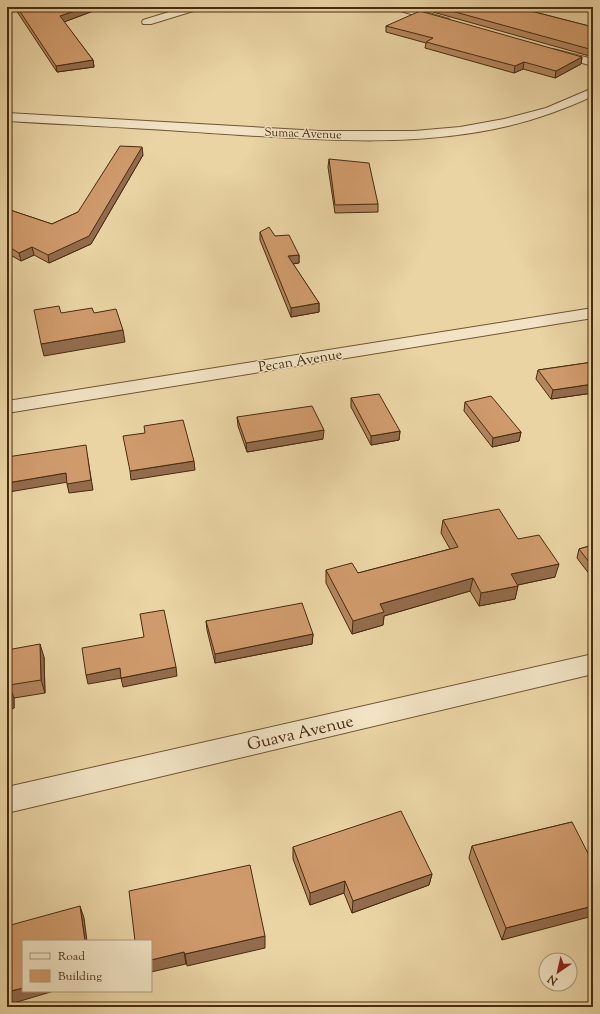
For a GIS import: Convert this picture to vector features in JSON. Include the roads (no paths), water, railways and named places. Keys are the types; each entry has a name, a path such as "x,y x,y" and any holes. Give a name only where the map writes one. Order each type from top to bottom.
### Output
{"street":[{"path":"146,22 196,7"},
{"path":"398,7 458,24"},
{"path":"541,48 593,63"},
{"name":"Sumac Avenue","path":"7,116 275,133 383,136 447,132 502,124 549,112 593,92"},
{"name":"Pecan Avenue","path":"7,407 593,313"},
{"name":"Guava Avenue","path":"7,800 593,664"}]}
